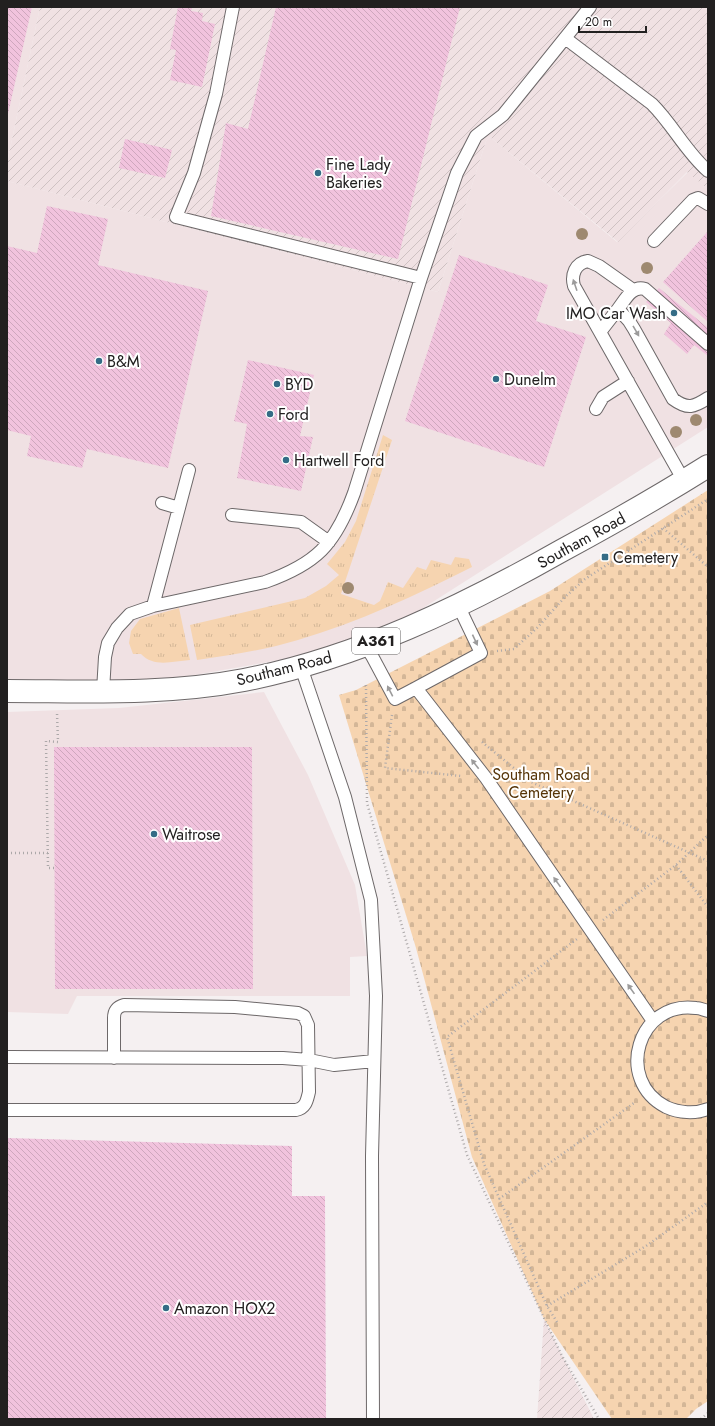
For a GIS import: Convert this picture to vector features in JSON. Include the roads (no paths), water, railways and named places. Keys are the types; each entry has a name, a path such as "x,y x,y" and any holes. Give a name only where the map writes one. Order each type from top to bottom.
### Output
{"main road":[{"name":"Southam Road","path":"7,691 162,690 201,687 244,680 301,667 411,627 458,605 522,573 598,531 708,466"}],"lane":[{"path":"232,7 216,94 194,173 176,217 421,278"},
{"path":"103,691 105,657 108,643 122,620 130,614 153,606 265,582 277,578 289,573 315,557 333,538 348,510 354,494 421,278 457,173 476,136 503,115 533,80 590,7"},
{"path":"565,38 652,104 663,115 686,147 708,171"},
{"path":"654,241 693,200 698,198 708,204"},
{"path":"633,290 599,266 591,263 585,262 578,265 573,274 574,286 684,481"},
{"path":"600,332 633,290 637,288 645,289 708,344"},
{"path":"618,309 634,329 673,399 682,404 694,406 708,398"},
{"path":"596,409 603,397 628,381"},
{"path":"153,606 188,470"},
{"path":"162,503 179,508"},
{"path":"232,515 301,522 329,542"},
{"path":"365,645 395,699 481,653 458,605"},
{"path":"301,667 345,797 372,900 376,996 372,1156 373,1419"},
{"path":"416,688 486,778 654,1021"},
{"path":"7,1110 296,1110 304,1106 309,1092 308,1025 304,1016 298,1013 235,1007 124,1005 116,1009 114,1018 114,1058"},
{"path":"708,1011 696,1008 681,1008 666,1012 654,1021 644,1033 638,1048 637,1064 640,1079 648,1093 659,1103 672,1110 687,1113 708,1109"},
{"path":"7,1057 283,1058 309,1060 334,1065 374,1061"}],"place":[{"name":"Fine Lady Bakeries","path":"318,173"},
{"name":"IMO Car Wash","path":"674,313"},
{"name":"B&M","path":"99,361"},
{"name":"Dunelm","path":"496,379"},
{"name":"BYD","path":"277,384"},
{"name":"Ford","path":"270,414"},
{"name":"Hartwell Ford","path":"286,460"},
{"name":"Cemetery","path":"605,557"},
{"name":"Waitrose","path":"154,834"},
{"name":"Amazon HOX2","path":"166,1308"}],"park label":[{"name":"Southam Road Cemetery","path":"541,783"}]}
